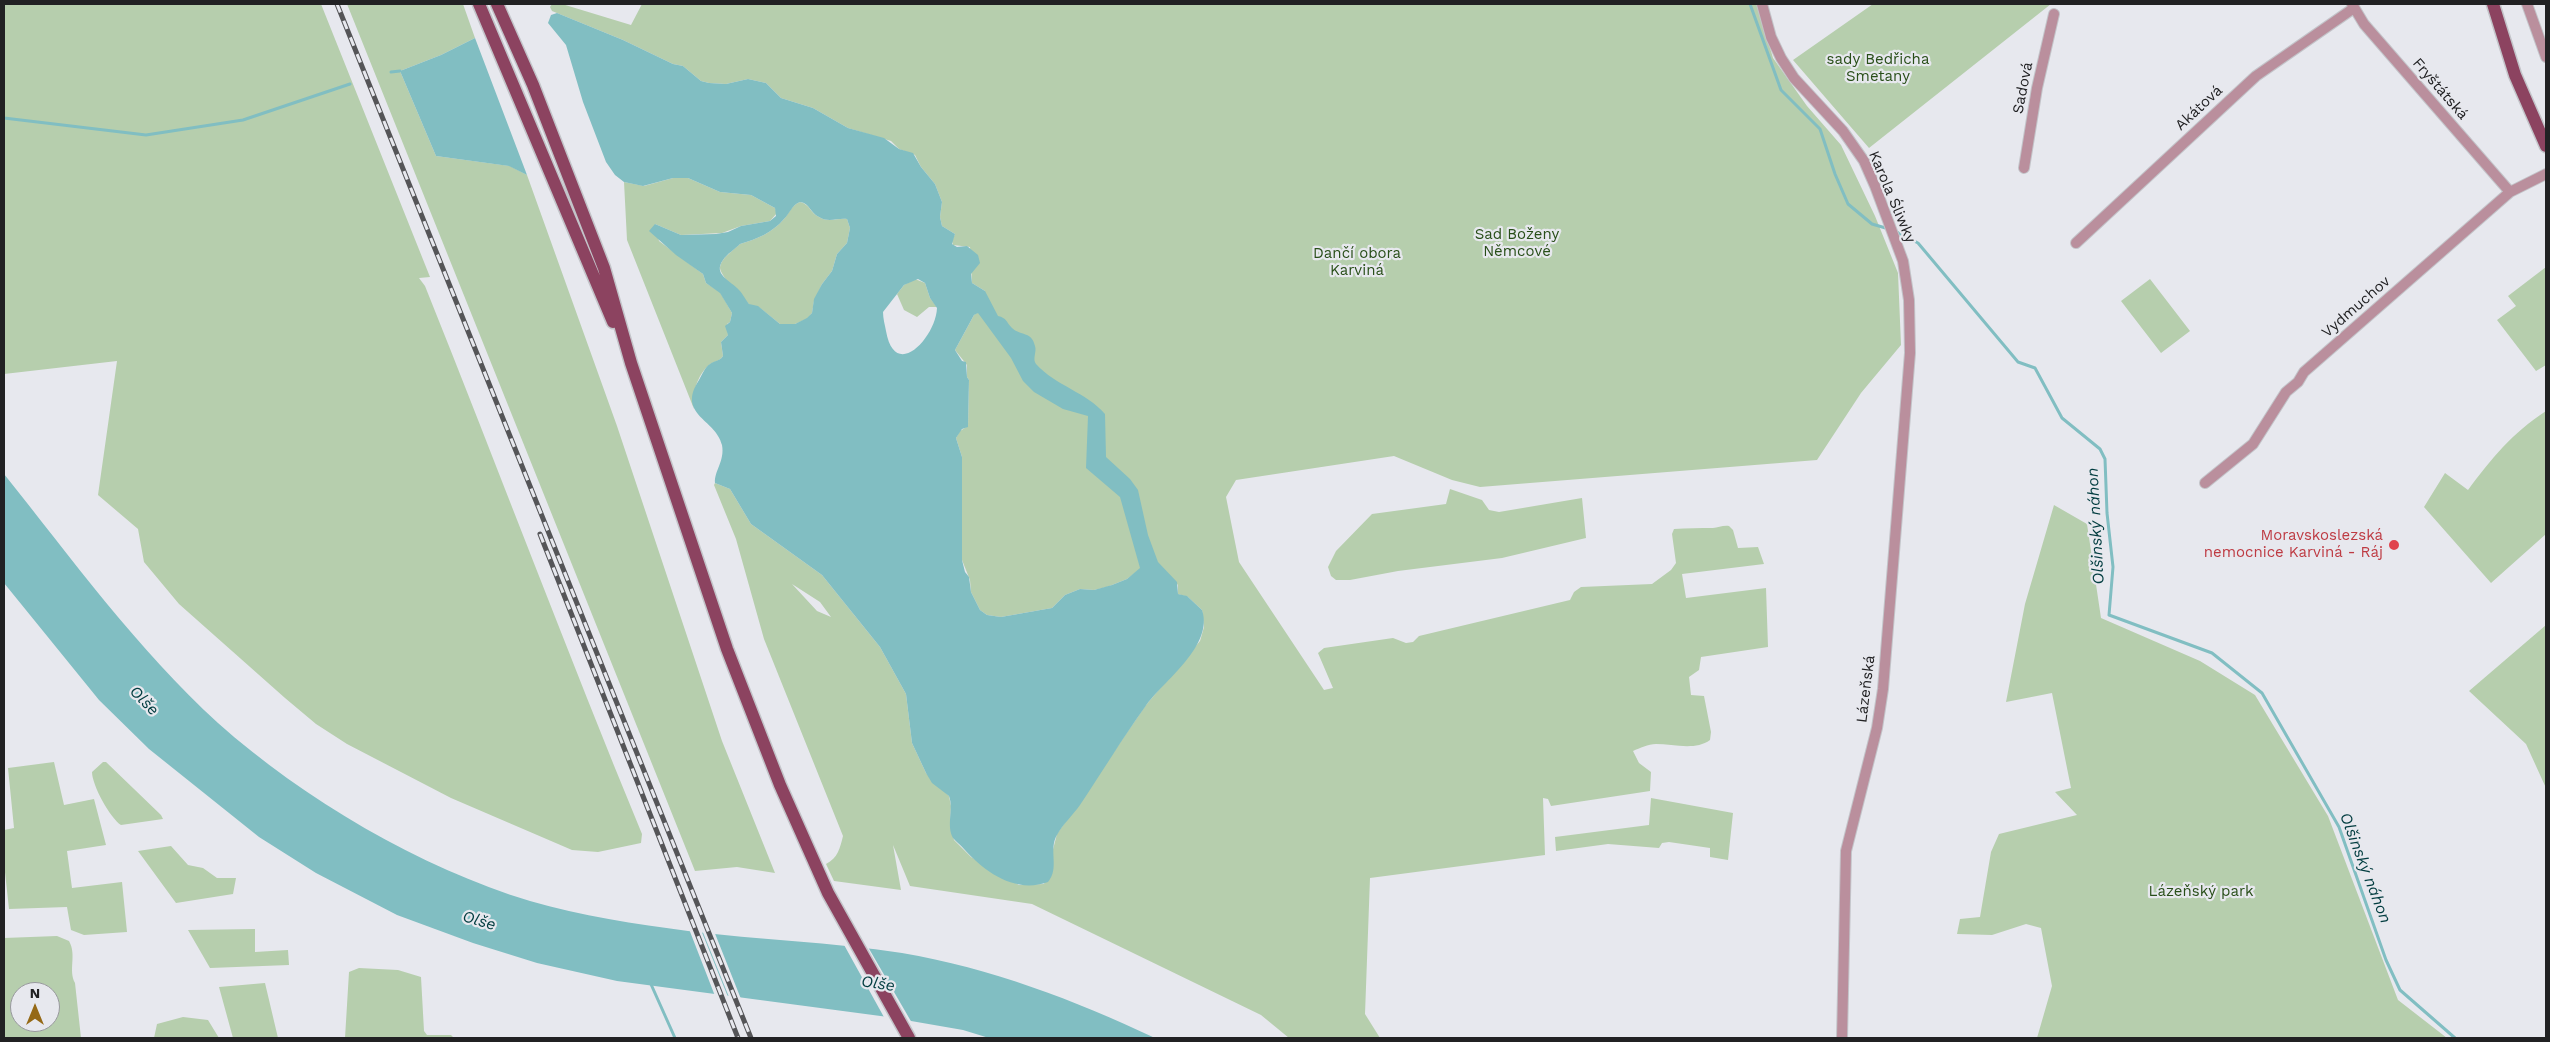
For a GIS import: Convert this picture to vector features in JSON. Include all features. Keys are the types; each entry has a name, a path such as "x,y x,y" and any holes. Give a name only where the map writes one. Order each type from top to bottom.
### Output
{"main road":[{"path":"479,4 631,363"},
{"path":"497,4 533,86 602,260 631,363 728,648 780,785 812,860 854,942 909,1038"},
{"path":"507,4 533,86"},
{"path":"2493,4 2515,75 2546,146"}],"street":[{"name":"Karola Śliwky","path":"1762,4 1771,37 1781,58 1794,78 1843,131 1864,161 1903,261 1909,300 1910,341"},
{"path":"2527,4 2546,57"},
{"name":"Fryštátská","path":"2353,6 2364,24 2510,192"},
{"name":"Akátová","path":"2076,243 2256,76 2353,6"},
{"name":"Sadová","path":"2024,168 2037,88 2054,14"},
{"name":"Vydmuchov","path":"2205,483 2253,444 2286,392 2298,382 2304,372 2510,192 2546,174"},
{"name":"Lázeňská","path":"1842,1038 1846,851 1877,728 1883,689 1910,341"}],"green space":[{"path":"4,4 321,4 430,277 419,278 425,286 642,834 641,843 598,852 572,850 451,798 347,744 316,724 179,604 144,562 138,529 98,495 117,361 4,374"},
{"path":"347,4 463,4 475,38 441,55 400,71 436,156 510,166 527,175 617,426 722,741 775,873 737,867 695,871"},
{"name":"Sad Boženy Němcové","path":"552,4 562,4 631,25 642,4 1757,4 1773,58 1807,106 1841,145 1875,216 1898,273 1901,345 1861,393 1817,460 1480,487 1452,480 1394,456 1236,480 1226,497 1239,562 1324,690 1333,688 1318,653 1324,648 1393,638 1406,643 1413,642 1419,636 1570,600 1574,592 1581,587 1652,584 1671,570 1676,563 1672,534 1674,529 1729,526 1733,530 1738,548 1758,547 1764,564 1682,574 1686,598 1766,588 1768,647 1701,657 1699,670 1689,677 1691,695 1704,696 1711,732 1710,740 1691,746 1653,744 1633,751 1639,763 1651,772 1650,791 1551,806 1548,799 1543,798 1545,855 1370,878 1365,1014 1380,1038 1289,1038 1261,1015 1032,904 910,886 893,845 901,890 834,881 826,864 836,856 843,836 764,639 736,539 714,485 715,483 730,489 751,524 822,575 880,647 906,694 912,743 926,773 949,796 951,806 950,823 954,840 971,857 1019,885 1044,884 1057,834 1146,705 1200,641 1204,627 1202,610 1188,597 1178,594 1178,585 1160,565 1139,570 1127,579 1107,587 1094,590 1080,589 1065,595 1052,608 1001,617 987,615 980,610 971,592 970,580 962,560 962,457 956,438 960,431 968,426 969,380 967,377 967,365 955,350 974,315 977,313 985,291 972,283 970,247 953,245 952,241 955,234 942,226 940,217 942,202 935,184 921,167 915,155 899,149 891,141 848,128 813,108 781,98 766,83 748,79 726,84 701,81 683,66 673,64 623,40 552,11 550,7","holes":["792,584 820,602 831,617 817,611"]},
{"name":"sady Bedřicha Smetany","path":"1873,4 2051,4 1869,148 1793,60"},
{"path":"673,178 688,178 720,192 751,195 775,208 777,213 770,221 741,226 722,233 681,235 655,224 659,241 703,274 706,283 720,292 732,313 730,322 727,324 728,335 721,342 723,356 709,365 699,379 693,403 694,409 627,240 624,182 644,186"},
{"path":"800,202 823,219 847,219 850,228 847,243 837,254 832,271 822,284 814,301 812,313 807,319 795,324 780,324 760,308 751,306 736,292 723,275 720,267 725,257 740,244 769,232"},
{"path":"2546,267 2546,365 2536,371 2497,320 2516,306 2508,296"},
{"path":"915,279 925,283 930,298 937,307 929,307 917,317 904,310 897,294 904,285"},
{"path":"2150,279 2190,331 2161,353 2121,301"},
{"path":"2546,411 2546,534 2491,583 2424,507 2445,473 2468,490 2503,447 2523,428"},
{"path":"1450,489 1482,500 1489,510 1499,512 1582,498 1586,538 1502,558 1398,571 1350,580 1336,580 1331,576 1328,567 1336,551 1372,514 1446,504"},
{"name":"Lázeňský park","path":"2054,505 2087,524 2101,618 2200,661 2255,695 2328,816 2398,1000 2447,1038 2037,1038 2052,986 2041,928 2026,924 1992,935 1957,934 1960,919 1980,917 1991,852 1999,834 2077,815 2055,792 2071,788 2052,693 2006,702 2025,604"},
{"path":"2546,625 2546,788 2526,744 2469,691"},
{"path":"54,762 64,805 94,799 106,845 67,851 72,888 122,882 127,932 84,935 71,930 67,907 9,909 4,863 4,830 14,828 8,768"},
{"path":"103,762 106,762 163,819 121,825 102,801 93,778 92,772"},
{"path":"1651,798 1733,813 1728,860 1710,857 1710,848 1669,842 1662,843 1659,848 1608,844 1556,851 1555,837 1649,825"},
{"path":"171,846 188,865 203,868 217,878 236,878 233,894 176,903 138,851"},
{"path":"255,929 255,952 288,950 289,965 210,968 188,930"},
{"path":"57,936 69,941 72,952 72,973 75,983 81,1038 4,1038 4,938"},
{"path":"359,968 398,970 421,977 424,1031 427,1035 451,1035 454,1038 345,1038 349,972"},
{"path":"265,983 278,1038 233,1038 219,987"},
{"path":"183,1017 208,1020 219,1038 154,1038 157,1024"}],"water":[{"path":"557,13 623,40 673,64 683,66 701,81 726,84 748,79 766,83 781,98 813,108 848,128 884,138 899,149 913,153 921,167 935,184 942,202 940,217 942,226 955,234 952,244 957,247 967,246 978,255 980,263 971,274 972,283 985,291 998,316 1005,319 1015,330 1031,338 1035,348 1034,360 1044,372 1089,400 1105,414 1106,457 1130,479 1138,490 1148,535 1158,562 1177,582 1178,594 1187,596 1202,610 1204,623 1201,637 1185,662 1145,707 1080,805 1059,831 1053,847 1053,871 1048,882 1024,885 1001,879 981,866 953,838 950,828 951,806 949,796 932,783 912,743 906,694 880,647 822,575 751,524 730,489 715,483 723,451 722,445 713,429 695,409 692,401 693,392 705,369 723,356 721,342 728,335 725,326 730,322 732,313 720,293 706,283 703,274 676,255 649,231 655,224 681,235 728,232 741,226 770,221 776,216 775,208 751,195 720,192 688,178 673,178 643,186 624,182 615,175 606,162 583,102 566,45 548,23 551,15","holes":["800,202 806,204 816,215 823,219 847,219 850,228 847,243 837,254 832,271 814,299 812,313 795,324 780,324 758,306 749,304 739,290 723,276 720,265 740,244 769,232","918,279 925,283 930,298 937,308 930,331 914,350 906,354 898,353 891,346 883,312 904,285","978,313 1011,358 1023,381 1034,392 1063,409 1088,416 1086,468 1120,497 1140,568 1127,579 1094,590 1080,589 1065,595 1052,608 1001,617 987,615 980,610 971,592 969,577 965,572 962,560 962,457 956,438 962,429 968,427 969,380 966,362 962,361 955,350 974,315"]},
{"path":"475,38 527,175 509,166 436,156 400,71 441,55"},
{"name":"Olše","path":"4,474 106,603 188,695 251,751 287,778 325,804 406,850 447,870 489,887 530,901 589,915 688,931 875,949 935,959 968,967 1063,998 1155,1038 989,1038 963,1030 888,1017 617,981 537,963 473,943 397,915 316,873 259,837 149,749 99,700 4,583"}],"pier":[{"path":"689,929 701,930 728,997 715,996"},
{"path":"702,930 714,931 741,999 729,997"},
{"path":"843,943 868,947 912,1023 885,1019"}],"waterway":[{"name":"Olšinský náhon","path":"1750,4 1781,90 1820,129 1835,174 1848,204 1872,224 1889,229"},
{"path":"391,72 400,71"},
{"path":"4,118 146,135 243,120 350,84"},
{"name":"Olšinský náhon","path":"1895,231 1918,243 2018,362 2035,368 2062,418 2100,449 2105,459 2107,513 2113,567 2109,615 2212,653 2262,693 2339,827 2386,960 2400,990 2455,1038"},
{"path":"650,982 675,1038"}],"railway":[{"path":"337,4 751,1038"},
{"path":"540,534 738,1038"}],"place":[{"name":"Moravskoslezská nemocnice Karviná - Ráj","path":"2394,545"}],"park label":[{"name":"Dančí obora Karviná","path":"1357,262"}]}
